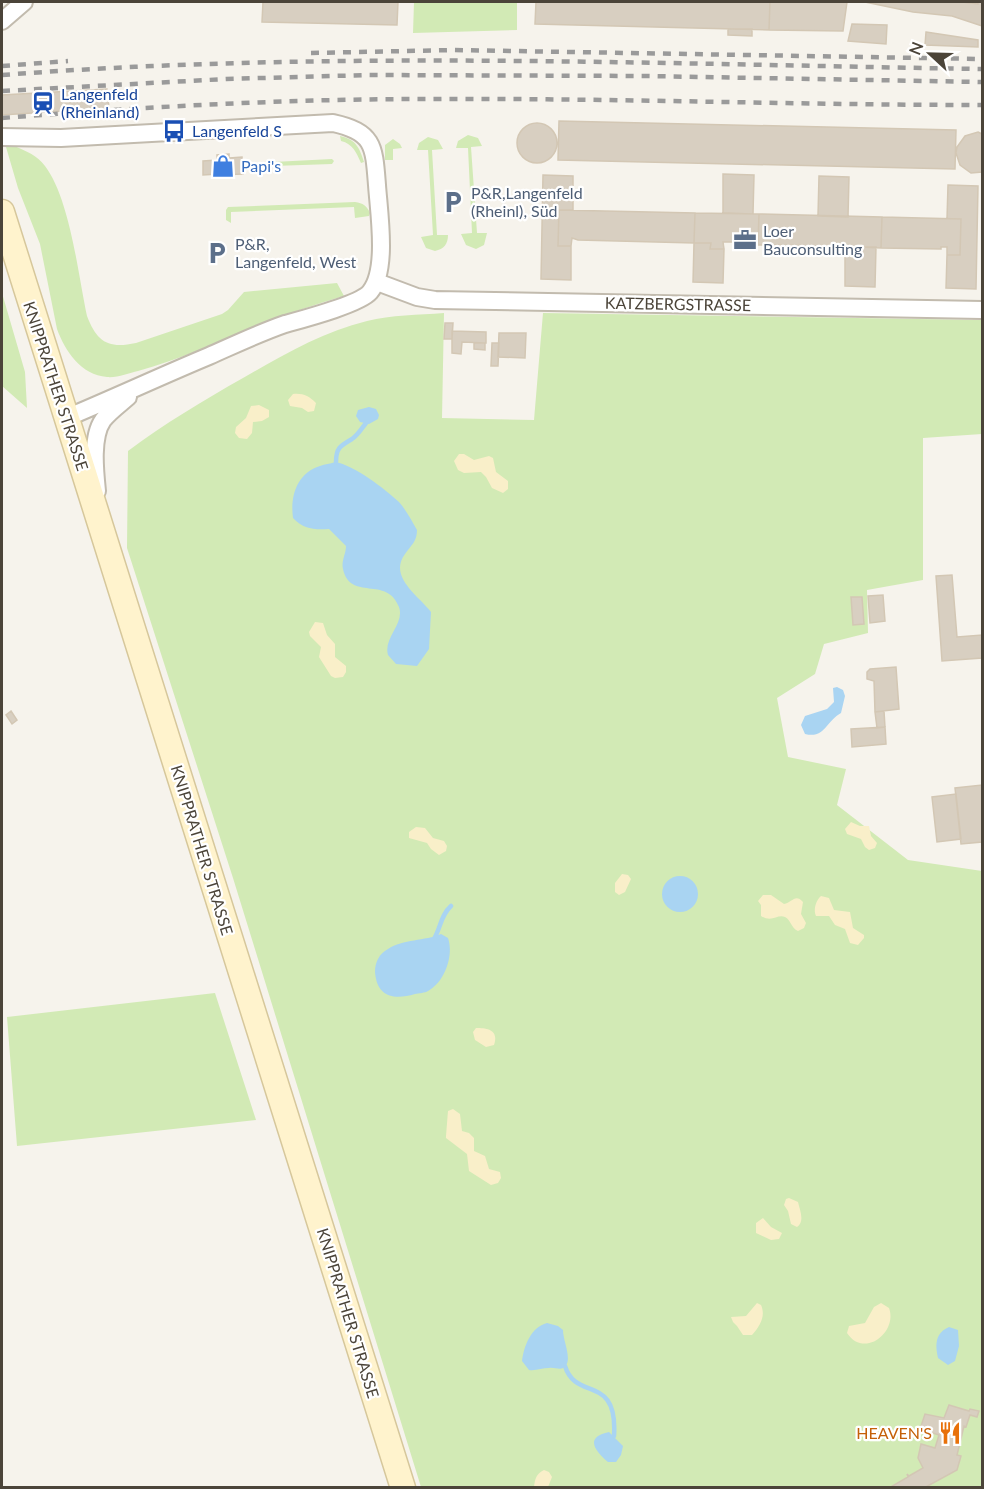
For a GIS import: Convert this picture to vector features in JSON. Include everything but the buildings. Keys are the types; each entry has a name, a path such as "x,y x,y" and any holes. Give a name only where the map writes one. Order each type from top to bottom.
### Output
{"main road":[{"name":"KNIPPRATHER STRASSE","path":"2,212 403,1488"}],"street":[{"path":"2,21 24,2"},
{"path":"2,137 61,138 333,123 351,127 363,134 369,141 376,164 381,269 377,282 368,295 352,303 279,326 66,418"},
{"name":"KATZBERGSTRASSE","path":"377,282 417,297 435,300 982,310"},
{"path":"100,523 95,454 97,434 102,420 139,386"}],"green space":[{"path":"414,2 517,2 517,30 413,33"},
{"path":"468,135 478,138 482,146 471,147 477,233 487,233 484,245 476,249 466,245 461,234 472,233 468,148 456,148 458,141"},
{"path":"340,136 356,145 364,162 361,163 354,149 341,141"},
{"path":"428,137 438,140 443,149 432,150 437,235 448,235 448,238 441,249 435,251 426,248 421,237 433,235 428,150 417,150 419,143"},
{"path":"393,139 402,148 393,149 393,160 385,160 385,145"},
{"path":"14,146 38,159 54,180 67,217 87,316 95,332 105,342 118,345 136,343 222,314 244,292 337,283 344,296 282,316 185,355 138,371 111,377 89,372 69,353 57,329 40,244 18,188 6,147"},
{"path":"332,159 334,161 332,164 273,166 271,164 273,162"},
{"path":"355,202 366,207 370,213 369,216 355,218 354,207 231,212 231,223 226,220 228,207"},
{"path":"2,293 25,372 27,408 2,386"},
{"path":"444,313 442,418 534,420 543,313 981,320 982,434 923,438 923,580 867,590 868,633 824,644 815,674 777,698 788,757 846,769 837,805 908,860 982,871 982,1487 421,1487 233,878 127,548 128,451 214,395 288,353 334,331 376,319"},
{"path":"215,993 256,1120 17,1146 7,1017"}],"sand":[{"path":"293,394 303,395 316,403 314,411 308,412 302,408 290,406 288,400"},
{"path":"259,405 269,410 269,417 253,422 252,433 247,439 239,438 235,433 236,427 246,418 251,406"},
{"path":"459,454 464,454 474,460 489,456 493,458 496,472 508,481 508,489 503,493 492,488 481,472 464,473 458,470 454,461"},
{"path":"315,622 323,623 327,635 335,644 335,657 346,666 343,677 331,676 319,657 321,647 309,632"},
{"path":"851,822 860,826 869,826 871,836 877,843 875,848 869,850 861,839 847,834 845,829"},
{"path":"416,827 425,828 433,838 444,841 447,846 446,851 439,855 427,843 409,838 409,832"},
{"path":"622,874 628,875 631,879 625,892 619,895 615,892 615,883"},
{"path":"763,895 771,895 784,904 796,898 800,899 803,902 801,914 806,923 804,928 796,930 785,917 768,919 761,916 761,905 758,901"},
{"path":"821,896 829,898 834,910 850,912 853,928 864,935 858,945 850,943 845,929 835,925 829,916 816,916 816,905"},
{"path":"476,1028 488,1029 494,1033 494,1045 486,1047 475,1040 473,1032"},
{"path":"453,1109 460,1114 462,1131 474,1138 474,1151 485,1156 489,1169 500,1172 501,1178 498,1183 491,1185 469,1171 467,1154 446,1138 448,1111"},
{"path":"786,1199 798,1202 801,1212 801,1219 797,1227 791,1224 784,1205"},
{"path":"763,1218 771,1227 782,1233 779,1239 771,1240 756,1233 756,1223"},
{"path":"757,1303 761,1305 763,1313 761,1321 752,1335 743,1335 731,1317 746,1316"},
{"path":"881,1303 889,1308 890,1317 889,1326 884,1333 870,1343 854,1340 847,1333 849,1326 865,1323 874,1307"},
{"path":"544,1470 552,1477 548,1487 534,1487 536,1477"}],"water":[{"path":"369,407 376,409 378,419 369,424 360,422 356,416 358,410"},
{"path":"335,462 343,464 378,484 399,502 417,530 415,540 401,562 400,571 407,586 431,612 429,649 417,666 396,664 388,655 388,643 400,613 393,598 386,592 353,584 347,579 343,569 346,546 329,529 309,528 293,518 294,494 301,480 312,469"},
{"path":"833,688 843,690 845,696 841,713 821,732 812,735 805,734 801,725 805,716 827,709 834,702"},
{"path":"680,876 693,881 698,894 693,907 680,912 667,907 662,894 667,881"},
{"path":"441,934 448,938 449,960 447,968 434,987 425,992 401,997 394,997 383,992 376,981 375,972 382,953 400,943"},
{"path":"547,1323 563,1330 568,1361 562,1369 529,1370 522,1361 524,1349 533,1333 541,1325"},
{"path":"949,1327 958,1330 959,1346 955,1361 948,1365 938,1358 936,1344 941,1333"},
{"path":"609,1432 623,1446 616,1462 608,1462 594,1445 596,1437"}],"waterway":[{"path":"336,462 340,448 356,436 366,423"},
{"path":"435,937 443,917 451,906"},
{"path":"565,1366 570,1377 603,1396 610,1404 614,1436"}],"railway":[{"path":"311,53 453,50 982,59"},
{"path":"2,66 68,61"},
{"path":"2,75 124,67 369,61 615,62 982,69"},
{"path":"2,91 226,79 368,75 645,76 982,82"},
{"path":"2,118 213,104 372,99 982,105"}],"place":[{"name":"Langenfeld (Rheinland)","path":"43,103"},
{"name":"Langenfeld S","path":"174,131"},
{"name":"Papi's","path":"223,166"},
{"name":"P&R,Langenfeld (Rheinl), Süd","path":"453,202"},
{"name":"Loer Bauconsulting","path":"745,240"},
{"name":"P&R, Langenfeld, West","path":"217,253"},
{"name":"HEAVEN'S","path":"950,1433"}]}
